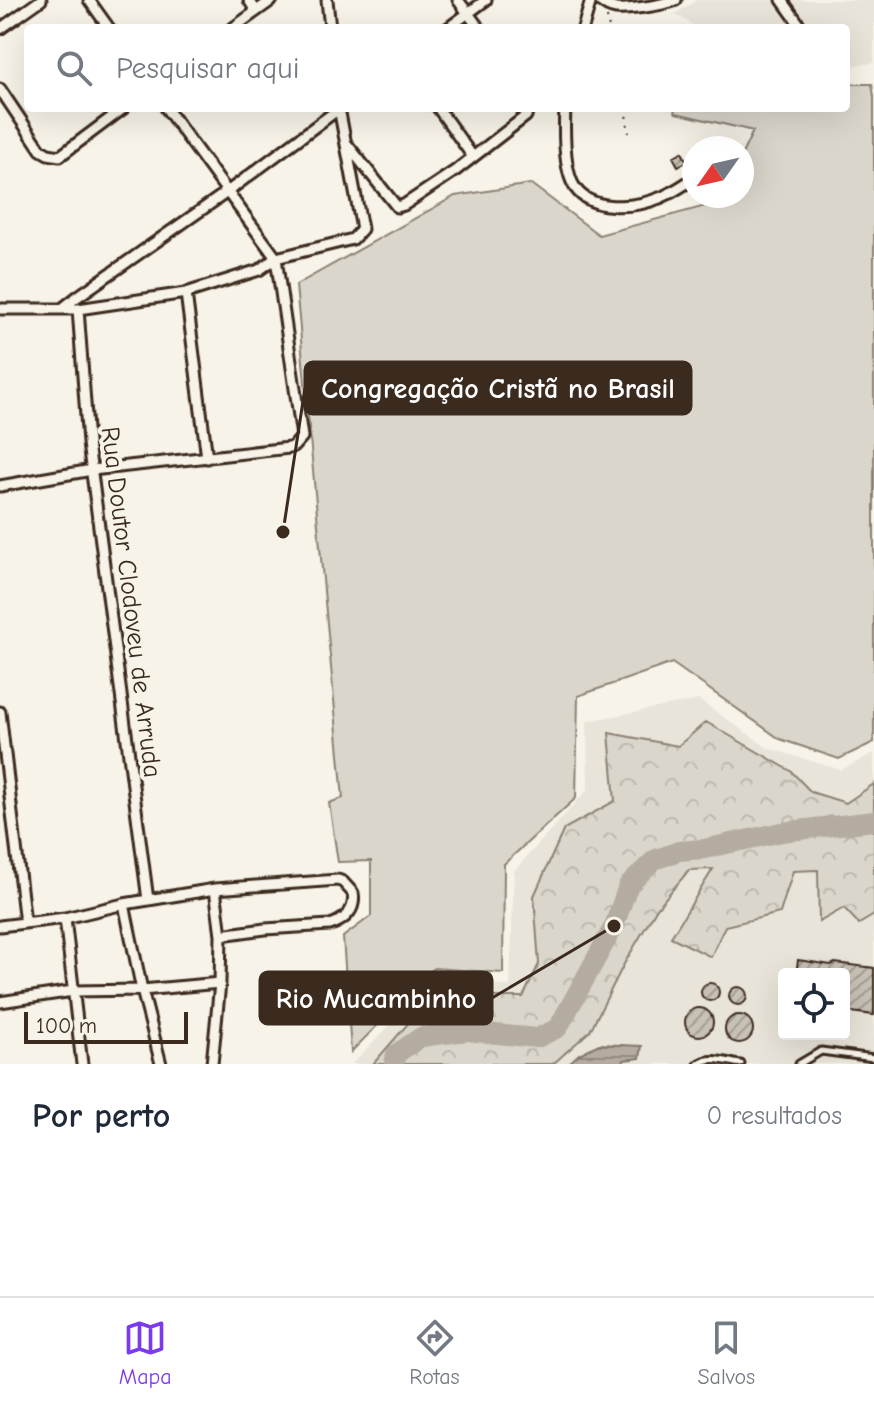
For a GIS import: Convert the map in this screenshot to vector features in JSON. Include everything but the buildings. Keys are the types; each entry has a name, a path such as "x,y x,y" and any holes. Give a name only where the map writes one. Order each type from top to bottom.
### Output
{"street":[{"path":"0,29 41,0"},
{"path":"89,0 106,24"},
{"path":"249,0 256,11"},
{"path":"238,24 272,0"},
{"path":"327,0 330,24"},
{"path":"458,0 476,24"},
{"path":"453,24 486,0"},
{"path":"584,24 591,0"},
{"path":"599,0 616,9 676,0"},
{"path":"782,0 799,24"},
{"path":"0,89 41,150 48,154 60,156 119,112"},
{"path":"0,486 92,470 289,448 302,437 276,258 169,112"},
{"path":"63,308 334,112"},
{"path":"0,309 78,309 186,293 259,270 276,258 353,239 362,229 340,112"},
{"path":"441,112 473,157"},
{"path":"345,142 397,207 473,157 526,116 527,112"},
{"path":"565,112 567,164 571,181 577,191 587,198 612,205 637,204 662,197 682,185"},
{"path":"186,293 207,458"},
{"name":"Rua Doutor Clodoveu de Arruda","path":"78,309 88,443 148,900"},
{"path":"0,712 25,923"},
{"path":"0,926 65,918 124,904 215,889 338,880 353,893 353,906 338,923 221,935"},
{"path":"212,1064 221,935 215,889"},
{"path":"124,904 161,1064"},
{"path":"65,918 82,1064"},
{"path":"0,1002 73,991 142,990 220,983"}],"lane":[{"path":"799,1064 821,1051 874,1058"},
{"path":"698,1064 710,1059 741,1064"}],"path":[{"path":"626,112 629,133"}],"shaded area":[{"path":"697,0 874,0 874,63 850,66 850,24 691,24 675,14"},
{"path":"699,700 768,748 841,770 874,753 874,1064 352,1064 431,983 510,986 514,871 588,789 587,721"},
{"path":"599,1044 642,1046 640,1058 624,1060 623,1064 568,1064 579,1054"}],"green space":[{"path":"850,84 872,84 874,742 839,759 780,739 672,663 578,696 576,798 504,864 503,973 434,968 351,1052 343,937 371,916 371,861 338,862 329,803 343,798 296,285 455,196 531,184 599,235 699,208 754,208 754,136 751,136 753,131 675,112 850,112"},
{"path":"706,722 791,771 811,792 846,803 874,784 874,915 859,924 844,908 819,922 818,870 793,871 780,913 725,926 711,957 671,937 713,869 689,870 657,908 590,1031 553,1064 373,1064 431,997 523,997 539,964 534,896 564,829 615,801 609,733 678,746"}],"waterway":[{"path":"394,1064 396,1054 421,1037 467,1031 537,1038 558,1028 614,926 628,886 654,860 679,851 704,849 782,832 874,821"}],"place":[{"name":"Congregação Cristã no Brasil","path":"283,532"},
{"name":"Rio Mucambinho","path":"614,926"}]}
